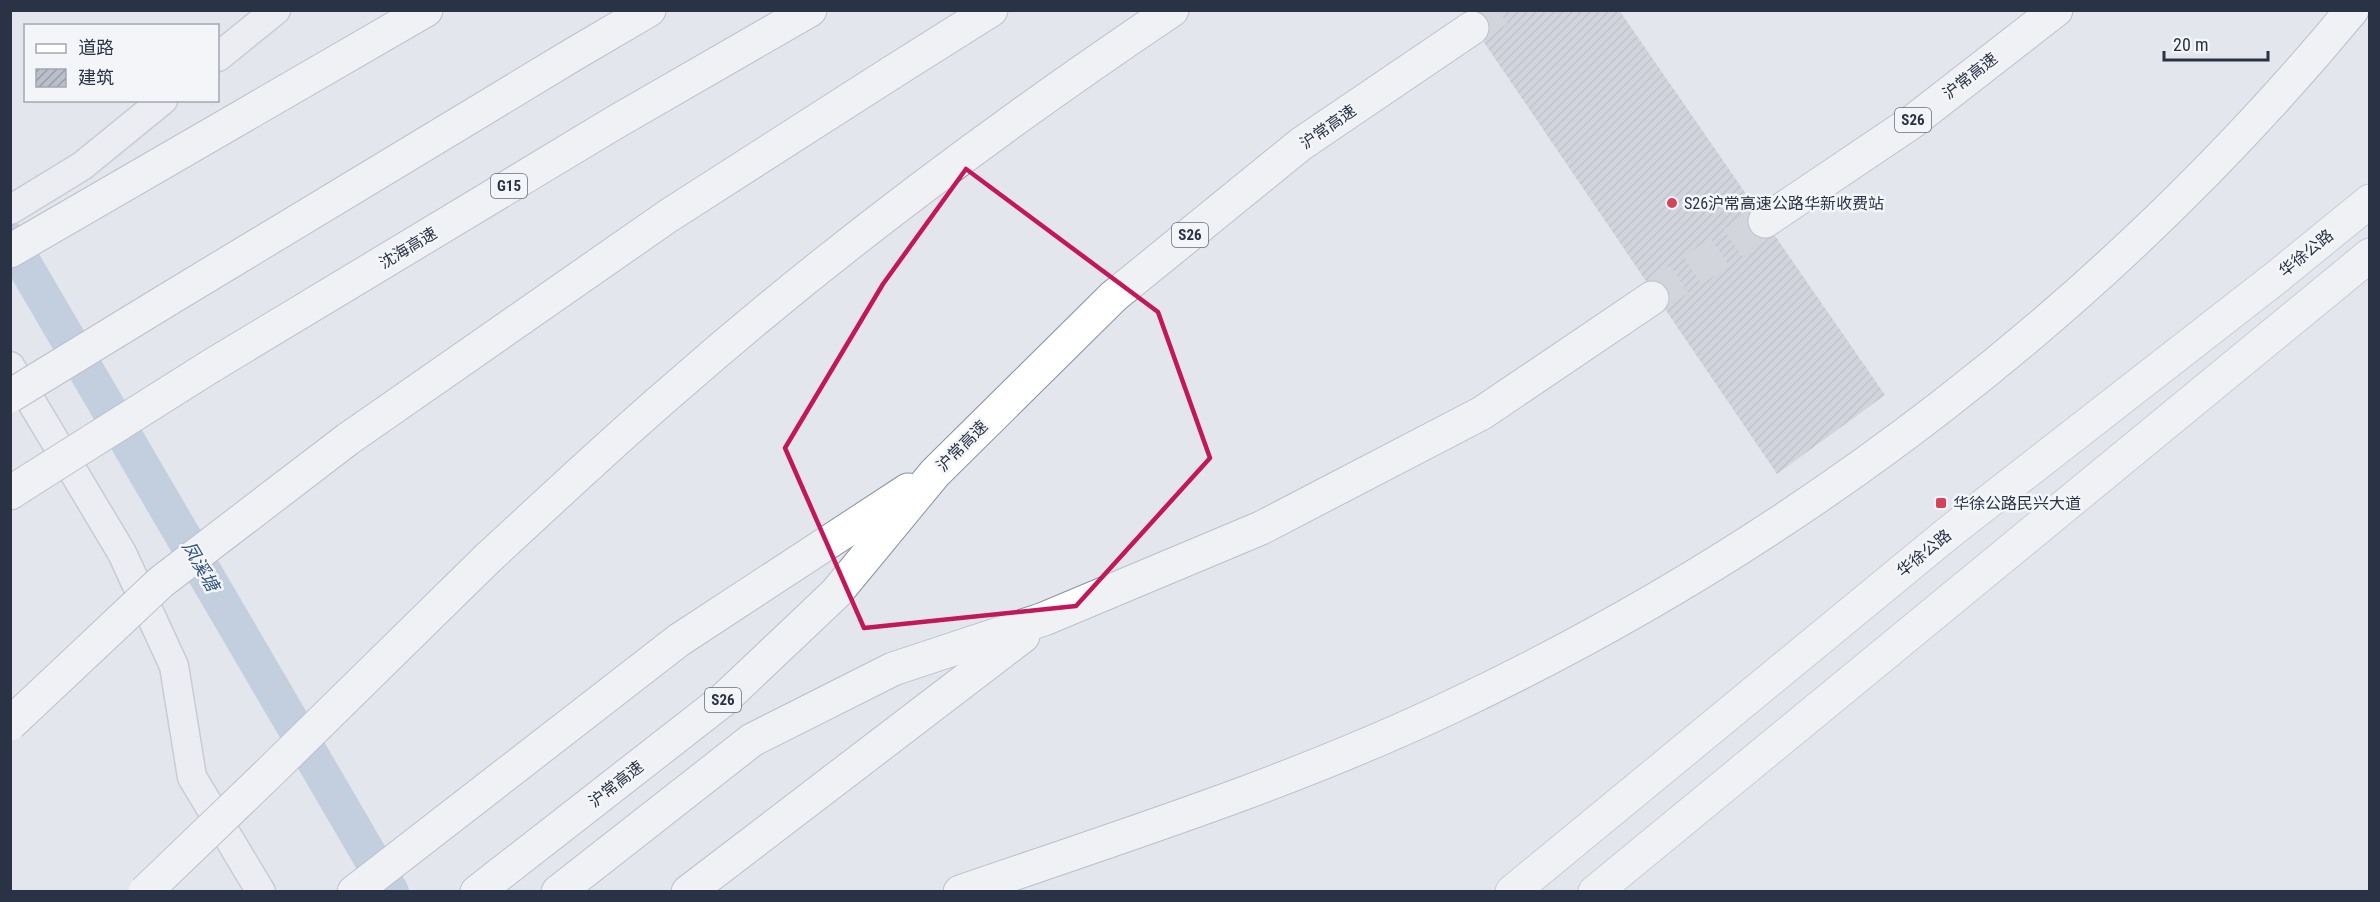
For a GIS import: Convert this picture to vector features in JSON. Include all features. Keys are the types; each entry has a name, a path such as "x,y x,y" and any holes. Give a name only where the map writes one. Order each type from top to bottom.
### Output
{"main road":[{"path":"10,251 426,10"},
{"path":"247,252 616,10"},
{"path":"10,396 649,10"},
{"name":"沈海高速","path":"23,485 211,366 604,129 810,10"},
{"path":"10,724 161,582 348,440 668,216 990,10"},
{"path":"144,891 272,770 488,558 673,389 865,231 1056,88 1172,10"},
{"name":"沪常高速","path":"1765,221 1912,122 2055,10"},
{"path":"960,891 1282,780 1455,706 1628,616 1773,528 1912,431 2045,324 2177,203 2298,75 2352,10"},
{"name":"沪常高速","path":"477,891 722,701 836,593 935,473 1114,296 1301,144 1472,28"},
{"name":"华徐公路","path":"1512,891 1947,534 2368,207"},
{"path":"1595,891 2370,255"},
{"path":"558,891 752,740 893,669 1044,619 1261,528 1482,413 1652,298"},
{"path":"354,891 679,640 935,473"},
{"path":"688,891 1044,619"}],"street":[{"path":"219,56 276,10"},
{"path":"10,210 82,166 161,102"},
{"path":"10,366 122,553 174,666 192,777 261,891"}],"highlighted area":[{"path":"966,169 1158,312 1210,458 1076,606 864,628 785,448 883,284"}],"building":[{"name":"S26沪常高速公路华新收费站","path":"1462,10 1619,10 1885,395 1777,474"}],"waterway":[{"name":"凤溪塘","path":"10,240 391,892"}],"tunnel":[{"path":"1472,28 1498,10"},
{"path":"1652,298 1765,221"}],"place":[{"name":"S26沪常高速公路华新收费站","path":"1672,203"},
{"name":"华徐公路民兴大道","path":"1941,503"}]}
